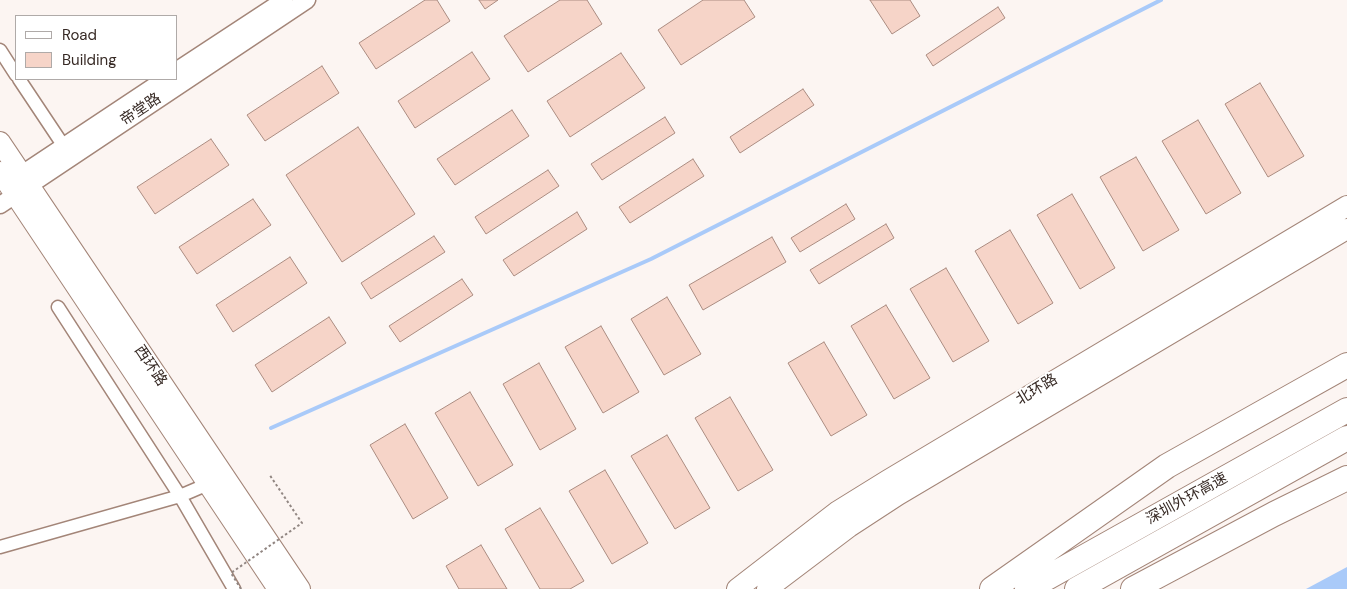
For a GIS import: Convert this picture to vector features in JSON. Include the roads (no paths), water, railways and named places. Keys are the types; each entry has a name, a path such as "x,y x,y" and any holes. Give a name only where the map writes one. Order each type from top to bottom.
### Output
{"highway":[{"path":"1310,385 1347,360"},
{"path":"992,589 1167,466 1347,365"},
{"name":"深圳外环高速","path":"1027,589 1347,410"},
{"name":"深圳外环高速","path":"1077,589 1347,438"},
{"path":"1133,589 1274,514 1347,478"}],"main road":[{"name":"西环路","path":"0,142 11,186 278,589"},
{"name":"西环路","path":"11,186 300,589"},
{"name":"北环路","path":"737,589 822,523 880,485 989,418 1347,206"},
{"name":"北环路","path":"767,589 849,526 898,495 1347,229"}],"street":[{"path":"178,70 284,0"},
{"name":"帝堂路","path":"11,186 308,0"},
{"path":"0,50 15,73"},
{"path":"20,80 68,152"},
{"name":"帝堂路","path":"68,152 164,80"},
{"path":"58,307 180,496 234,589"},
{"path":"0,547 180,496 208,484"}],"water":[{"path":"1347,567 1347,589 1306,589"}],"waterway":[{"path":"271,428 651,259 1161,0"}]}
